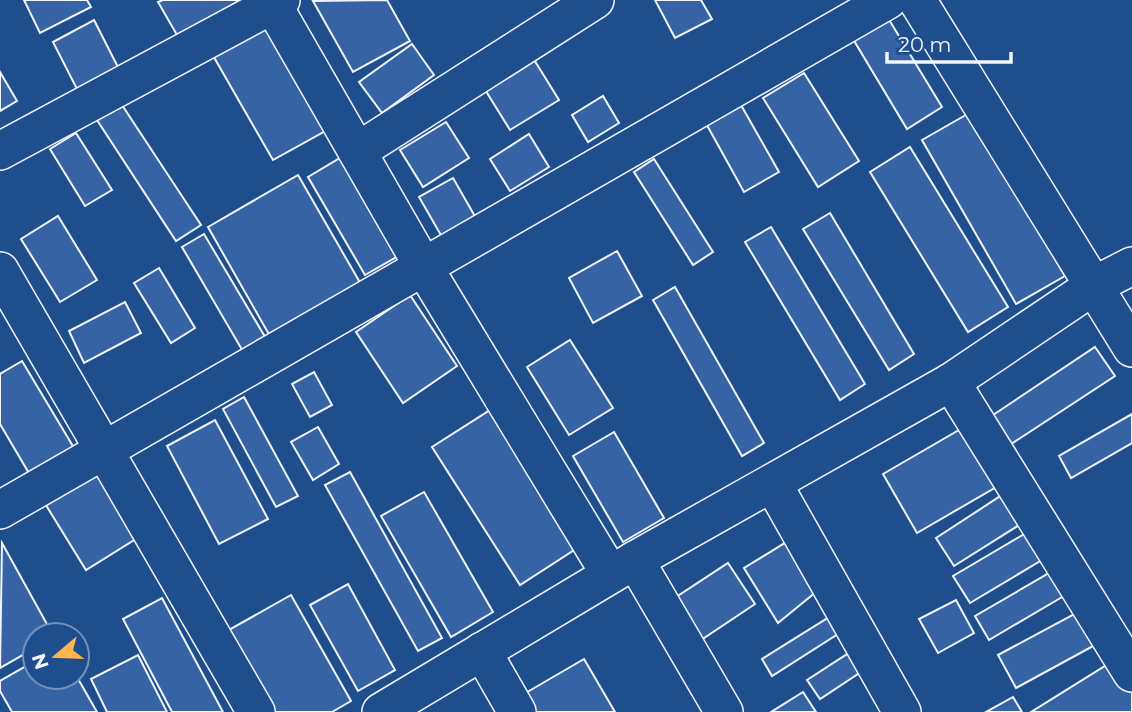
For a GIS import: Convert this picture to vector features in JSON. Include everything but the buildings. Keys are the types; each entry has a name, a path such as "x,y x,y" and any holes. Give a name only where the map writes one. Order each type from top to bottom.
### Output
{"street":[{"path":"358,151 595,0"},
{"path":"0,510 888,0"},
{"path":"917,0 1132,348"},
{"path":"0,151 274,2 423,266 622,567 724,712"},
{"path":"381,712 622,567 951,382 1095,285 1132,266"},
{"path":"0,271 14,329 102,450 256,712"},
{"path":"951,382 1132,673"},
{"path":"773,484 902,712"},
{"path":"482,651 517,712"}]}
